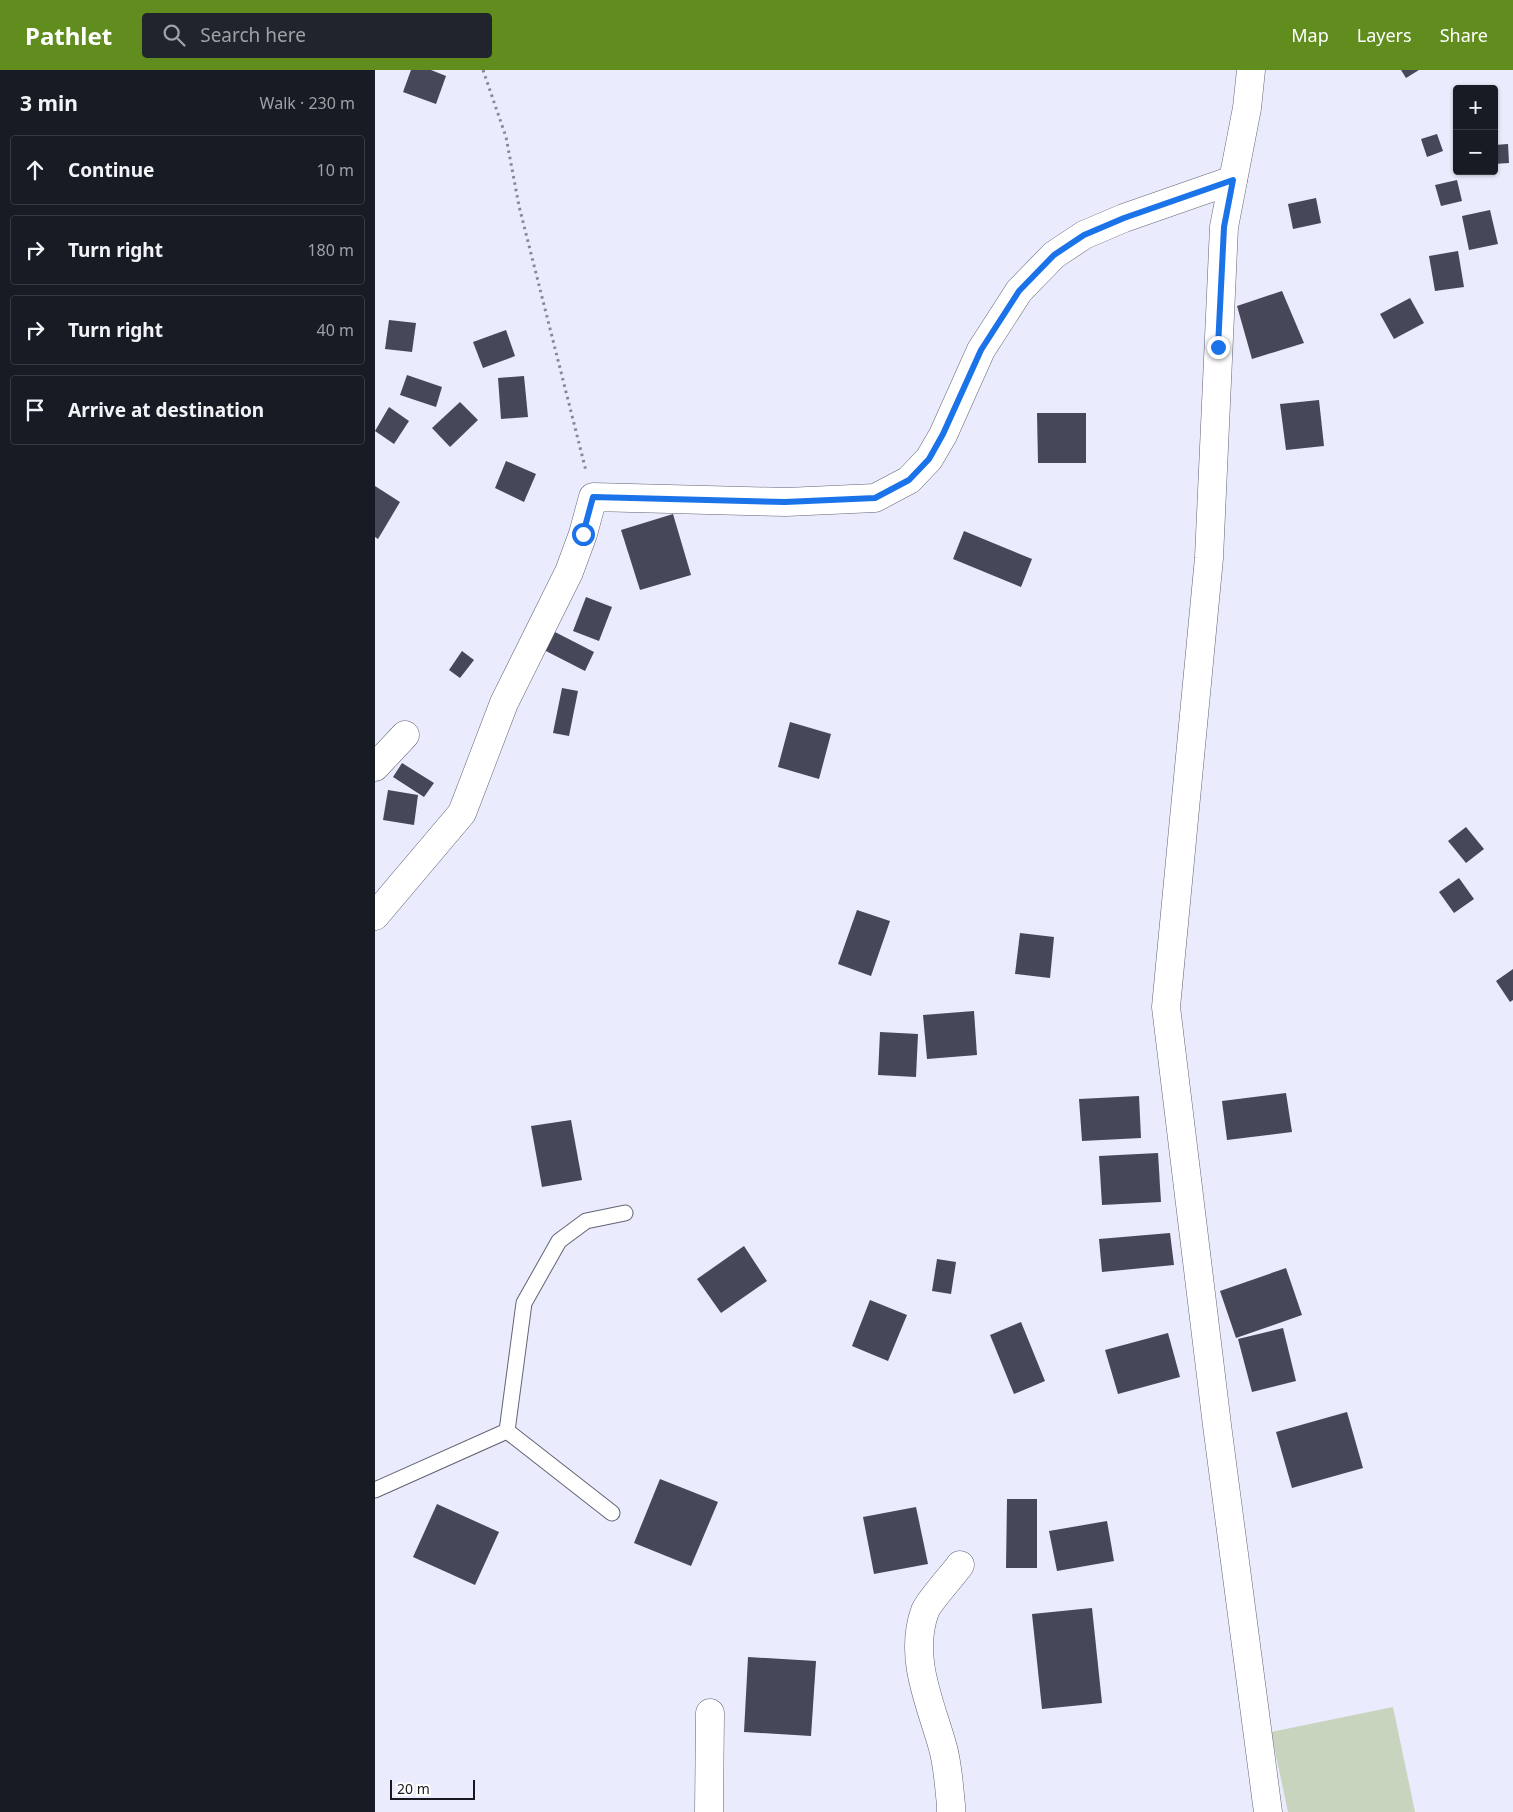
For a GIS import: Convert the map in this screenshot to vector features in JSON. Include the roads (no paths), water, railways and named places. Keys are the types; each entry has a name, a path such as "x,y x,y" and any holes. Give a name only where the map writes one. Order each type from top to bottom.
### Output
{"street":[{"path":"1251,70 1247,108 1224,227 1209,558 1166,1007 1217,1425 1268,1812"},
{"path":"375,916 462,813 504,703 569,572 583,534 593,497 785,502 875,498 909,480 929,459 943,434 981,350 1019,291 1054,255 1084,235 1124,218 1233,180"},
{"path":"375,767 405,736"},
{"path":"951,1812 943,1750 919,1668 919,1640 926,1610 960,1566"},
{"path":"709,1812 710,1713"}],"lane":[{"path":"507,1431 523,1303 559,1241 586,1220 625,1213"},
{"path":"375,1490 507,1431"},
{"path":"507,1431 612,1512"}]}
